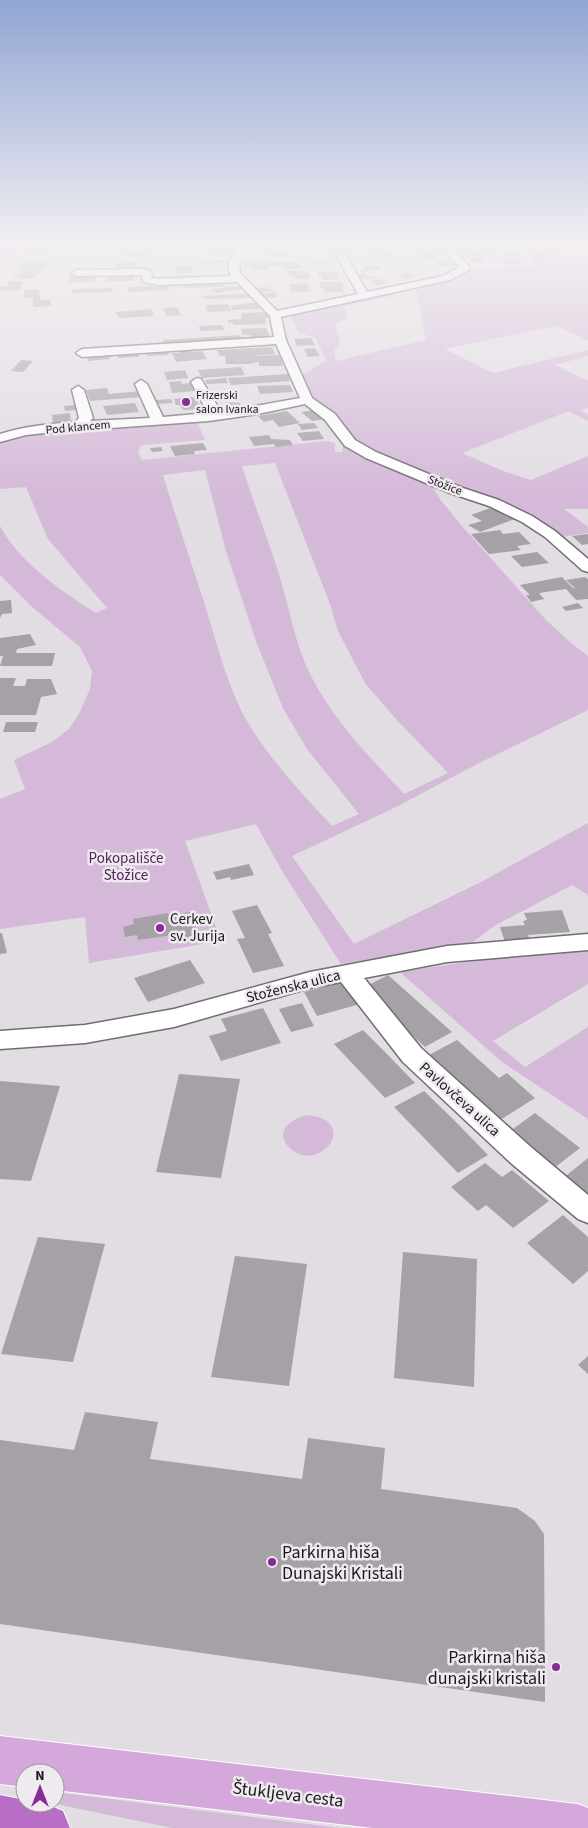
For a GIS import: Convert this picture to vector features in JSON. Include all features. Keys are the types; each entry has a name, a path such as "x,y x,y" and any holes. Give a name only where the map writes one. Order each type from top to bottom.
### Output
{"highway":[{"path":"0,1819 46,1828"}],"main road":[{"name":"Štukljeva cesta","path":"0,1760 576,1828"}],"street":[{"path":"278,328 280,340 307,400"},
{"path":"82,353 280,340"},
{"path":"197,382 216,415"},
{"path":"141,384 158,420"},
{"path":"78,390 86,418 79,426"},
{"name":"Pod klancem","path":"0,438 27,432 79,426 260,411 307,400"},
{"name":"Stožice","path":"307,400 330,417 342,435 360,450 428,479 494,503 527,519 550,534 588,567"},
{"name":"Stoženska ulica","path":"0,1040 85,1034 174,1018 310,980 447,954 588,942"},
{"name":"Pavlovčeva ulica","path":"347,973 412,1055 522,1156 588,1211"}],"green space":[{"path":"297,328 336,328 340,342 334,351 336,361 426,340 424,328 544,328 444,349 493,373 588,350 588,356 555,365 588,381 588,408 580,410 588,415 588,421 569,411 462,453 503,471 531,480 588,456 588,509 564,509 588,527 588,533 561,537 358,444 307,393 300,376 326,361 315,337 299,333"},
{"path":"560,328 588,328 588,340"},
{"name":"Pokopališče Stožice","path":"196,419 205,440 141,445 138,453 142,460 328,441 335,443 335,452 342,452 343,447 348,447 431,484 439,498 462,526 546,620 588,656 588,710 481,762 394,808 292,856 354,944 483,881 588,823 588,895 572,885 494,926 473,942 341,964 282,871 256,824 185,841 221,941 89,963 85,917 0,929 0,799 25,789 14,760 52,742 69,729 80,712 90,689 92,671 80,647 30,605 0,575 0,526 18,552 42,575 69,596 96,613 107,608 48,539 26,487 0,489 0,443 29,434","holes":["275,463 330,604 338,631 365,683 395,718 448,773 404,794 336,716 314,682 305,663 278,571 242,466","205,470 226,551 257,644 283,708 307,749 359,814 332,826 268,753 250,726 230,684 163,475"]},
{"path":"588,951 588,984 493,1041 525,1067 588,1027 588,1119 502,1062 400,972 481,960"},
{"path":"307,1115 324,1119 332,1127 333,1136 329,1145 321,1152 311,1156 299,1154 288,1146 283,1135 284,1130 291,1122"},
{"path":"65,1793 339,1828 172,1828 65,1806"}],"building":[{"path":"199,328 223,328 224,330 200,331"},
{"path":"266,328 271,339 252,340 250,335 243,335 241,329"},
{"path":"240,335 243,342 165,346 163,340"},
{"path":"311,338 315,345 297,346 294,339"},
{"path":"272,347 275,354 249,356 280,355 283,366 259,366 259,362 251,364 226,364 225,356 220,356 217,350"},
{"path":"315,348 320,356 308,357 304,349"},
{"path":"167,349 169,355 147,356 145,351"},
{"path":"192,349 193,352 202,351 207,359 176,362 172,353 179,353 178,350"},
{"path":"137,351 139,357 118,358 117,353"},
{"path":"108,353 110,359 88,361 87,354"},
{"path":"21,360 33,361 23,372 11,371"},
{"path":"241,367 245,375 202,378 198,370"},
{"path":"185,370 188,378 167,380 164,372"},
{"path":"288,374 290,381 231,385 228,378"},
{"path":"226,378 228,383 207,384 205,380"},
{"path":"181,381 182,384 191,383 194,391 172,393 169,382"},
{"path":"290,385 293,392 260,394 257,386"},
{"path":"107,388 109,394 140,391 142,397 90,401 86,390"},
{"path":"228,391 231,398 214,400 210,392"},
{"name":"Frizerski salon Ivanka","path":"196,398 201,409 183,410 180,405 176,405 174,399"},
{"path":"171,399 173,403 157,404 156,400"},
{"path":"225,402 240,403 243,409 227,408"},
{"path":"135,403 139,412 107,415 103,406"},
{"path":"76,405 77,410 65,411 64,406"},
{"path":"315,410 325,419 312,421 301,412"},
{"path":"287,411 300,423 279,427 273,420 264,422 258,416"},
{"path":"70,413 71,423 53,424 52,415"},
{"path":"314,423 318,428 302,430 298,424"},
{"path":"319,431 324,439 303,441 297,433"},
{"path":"269,435 271,439 290,440 293,445 276,447 274,444 254,446 249,437"},
{"path":"203,443 207,450 194,451 195,454 175,456 170,446"},
{"path":"161,447 163,451 152,452 150,448"},
{"path":"493,507 517,518 480,532 468,525 482,521 471,515"},
{"path":"500,530 503,534 519,532 531,544 517,546 521,550 489,554 471,534"},
{"path":"588,534 588,544 582,545 572,536"},
{"path":"537,552 549,563 522,567 511,556"},
{"path":"562,577 573,588 575,588 566,580 585,577 588,579 588,599 576,600 566,589 539,593 544,599 531,602 526,595 530,595 520,585"},
{"path":"11,600 12,613 2,614 0,618 0,601"},
{"path":"578,603 583,608 566,611 562,607"},
{"path":"30,634 36,645 17,649 16,653 55,653 52,666 0,666 3,656 0,656 0,638"},
{"path":"0,678 16,678 13,686 25,686 27,679 51,679 57,694 41,697 36,715 0,715"},
{"path":"6,722 38,722 35,732 3,732"},
{"path":"249,864 254,875 231,880 230,877 217,880 213,872"},
{"path":"257,905 272,933 268,934 284,966 253,973 237,939 245,938 232,911"},
{"path":"562,910 570,932 528,935 530,941 505,942 500,927 525,925 523,921 527,920 524,913"},
{"name":"Cerkev sv. Jurija","path":"191,912 197,930 191,931 193,939 174,942 172,935 138,940 137,935 125,937 123,927 134,924 133,919 168,913 169,915"},
{"path":"0,933 2,933 7,953 0,954"},
{"path":"190,960 205,983 148,1002 134,978"},
{"path":"388,975 452,1032 425,1047 361,989"},
{"path":"346,981 360,1004 317,1016 304,992"},
{"path":"302,1003 314,1026 291,1032 279,1009"},
{"path":"263,1008 281,1043 221,1061 209,1036 227,1031 221,1019"},
{"path":"363,1030 415,1083 385,1098 334,1044"},
{"path":"457,1040 499,1078 507,1073 535,1098 500,1120 429,1055"},
{"path":"179,1074 240,1079 221,1178 156,1172"},
{"path":"0,1081 60,1086 31,1181 0,1179"},
{"path":"424,1091 488,1155 458,1173 394,1107"},
{"path":"535,1113 580,1148 549,1172 508,1138 517,1132 513,1129"},
{"path":"588,1158 588,1199 562,1179"},
{"path":"485,1163 502,1177 512,1170 549,1201 513,1228 486,1205 478,1211 451,1187"},
{"path":"563,1215 588,1237 588,1271 573,1284 527,1243"},
{"path":"38,1237 105,1244 73,1362 1,1354"},
{"path":"403,1252 477,1259 474,1387 394,1378"},
{"path":"235,1256 307,1264 289,1386 211,1377"},
{"path":"588,1356 588,1374 578,1365"},
{"name":"Parkirna hiša Dunajski Kristali","path":"85,1412 158,1422 150,1459 302,1479 308,1438 385,1448 381,1489 517,1508 535,1521 544,1534 545,1702 0,1624 0,1440 74,1450"}],"place":[{"name":"Frizerski salon Ivanka","path":"186,402"},
{"name":"Cerkev sv. Jurija","path":"160,928"},
{"name":"Parkirna hiša Dunajski Kristali","path":"272,1562"},
{"name":"Parkirna hiša dunajski kristali","path":"556,1667"}]}
